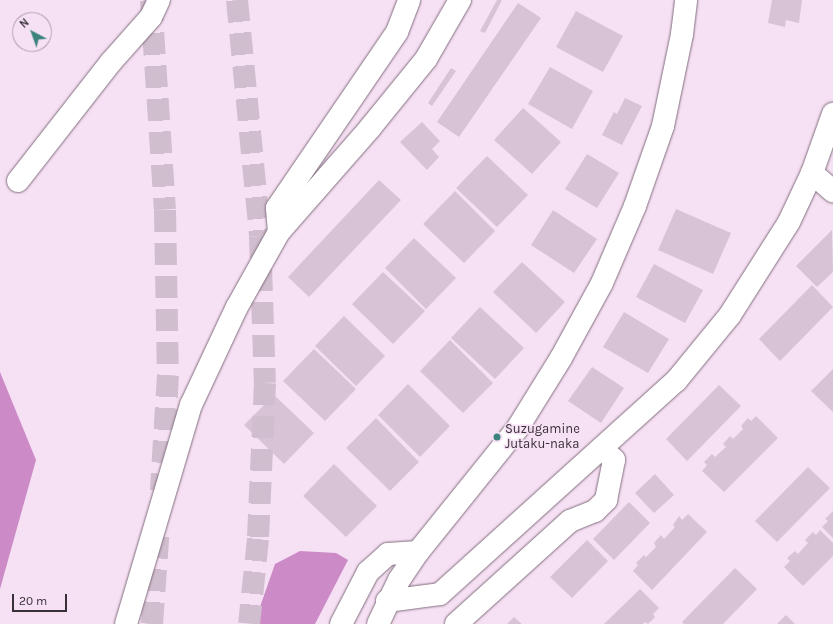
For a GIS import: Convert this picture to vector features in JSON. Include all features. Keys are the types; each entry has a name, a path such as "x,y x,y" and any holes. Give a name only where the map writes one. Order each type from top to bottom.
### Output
{"street":[{"path":"18,181 111,62 151,17 159,0"},
{"path":"279,232 277,208 397,32 409,0"},
{"path":"126,624 191,405 237,307 279,232 370,128 426,59 460,0"},
{"path":"378,624 387,601 418,552 517,429 562,358 602,283 635,206 663,126 682,34 686,0"},
{"path":"387,601 440,594 676,381 730,315 789,222 812,173 833,114"},
{"path":"812,173 833,191"},
{"path":"456,624 570,521 595,511 606,500 614,460 602,448"},
{"path":"341,624 368,572 388,554 418,552"}],"shaded area":[{"path":"0,372 36,460 0,589"},
{"path":"300,551 336,553 348,560 315,624 254,624 275,564"}],"building":[{"path":"497,0 502,0 485,33 480,31"},
{"path":"772,0 802,0 799,23 786,20 785,27 768,23"},
{"path":"518,3 541,18 459,137 437,122"},
{"path":"576,11 623,36 603,72 556,47"},
{"path":"550,67 593,91 572,129 528,104"},
{"path":"451,68 456,71 432,106 428,103"},
{"path":"625,98 642,106 622,145 602,135 614,112 617,114"},
{"path":"523,108 561,142 532,174 494,140"},
{"path":"422,122 440,141 432,149 439,157 427,170 400,142"},
{"path":"587,154 619,173 597,208 565,189"},
{"path":"487,156 528,195 497,227 456,188"},
{"path":"379,180 401,200 309,297 288,277"},
{"path":"455,191 495,231 464,263 423,224"},
{"path":"676,209 731,233 713,274 658,250"},
{"path":"553,210 597,239 574,273 531,245"},
{"path":"832,230 833,272 817,287 796,266"},
{"path":"414,238 456,278 426,309 385,268"},
{"path":"522,262 565,302 536,333 493,292"},
{"path":"654,264 703,290 685,323 636,297"},
{"path":"383,272 425,311 393,344 352,304"},
{"path":"812,285 833,307 780,361 759,339"},
{"path":"480,307 524,348 495,379 451,338"},
{"path":"624,312 669,339 648,373 603,347"},
{"path":"344,316 385,356 356,386 315,346"},
{"path":"450,340 493,383 463,413 420,371"},
{"path":"314,349 356,389 325,421 283,381"},
{"path":"592,367 624,388 601,423 568,401"},
{"path":"833,369 833,412 811,391"},
{"path":"408,384 450,426 420,457 378,415"},
{"path":"719,385 741,406 687,461 666,439"},
{"path":"274,395 314,433 284,464 244,425"},
{"path":"756,416 778,438 724,492 702,471 707,465 704,462 712,454 715,457 726,447 723,444 730,436 733,439 743,429 741,426 748,418 751,421"},
{"path":"376,418 419,462 390,491 346,448"},
{"path":"334,464 377,506 346,537 303,496"},
{"path":"808,467 830,488 777,542 755,521"},
{"path":"655,474 674,495 654,513 635,493"},
{"path":"629,502 650,523 614,560 593,539"},
{"path":"833,511 833,538 822,527 828,521 825,519"},
{"path":"688,514 707,532 652,590 633,571 638,565 636,563 644,555 646,557 656,547 654,543 661,535 664,539 675,527 673,525 679,516 682,520"},
{"path":"820,530 833,543 833,556 803,586 784,567 790,561 787,558 795,551 798,554 808,543 805,540 813,532 816,535"},
{"path":"587,540 608,561 572,598 550,577"},
{"path":"735,568 757,589 723,624 684,624 682,622"},
{"path":"640,589 659,608 653,614 655,617 648,624 645,622 643,624 604,624"},
{"path":"786,615 795,624 777,624"},
{"path":"514,617 522,624 507,624"}],"tunnel":[{"path":"151,0 165,210 168,375 161,491"},
{"path":"237,0 260,236 265,383 258,539 249,624"},
{"path":"152,624 159,526"}],"place":[{"name":"Suzugamine Jutaku-naka","path":"497,437"}]}
